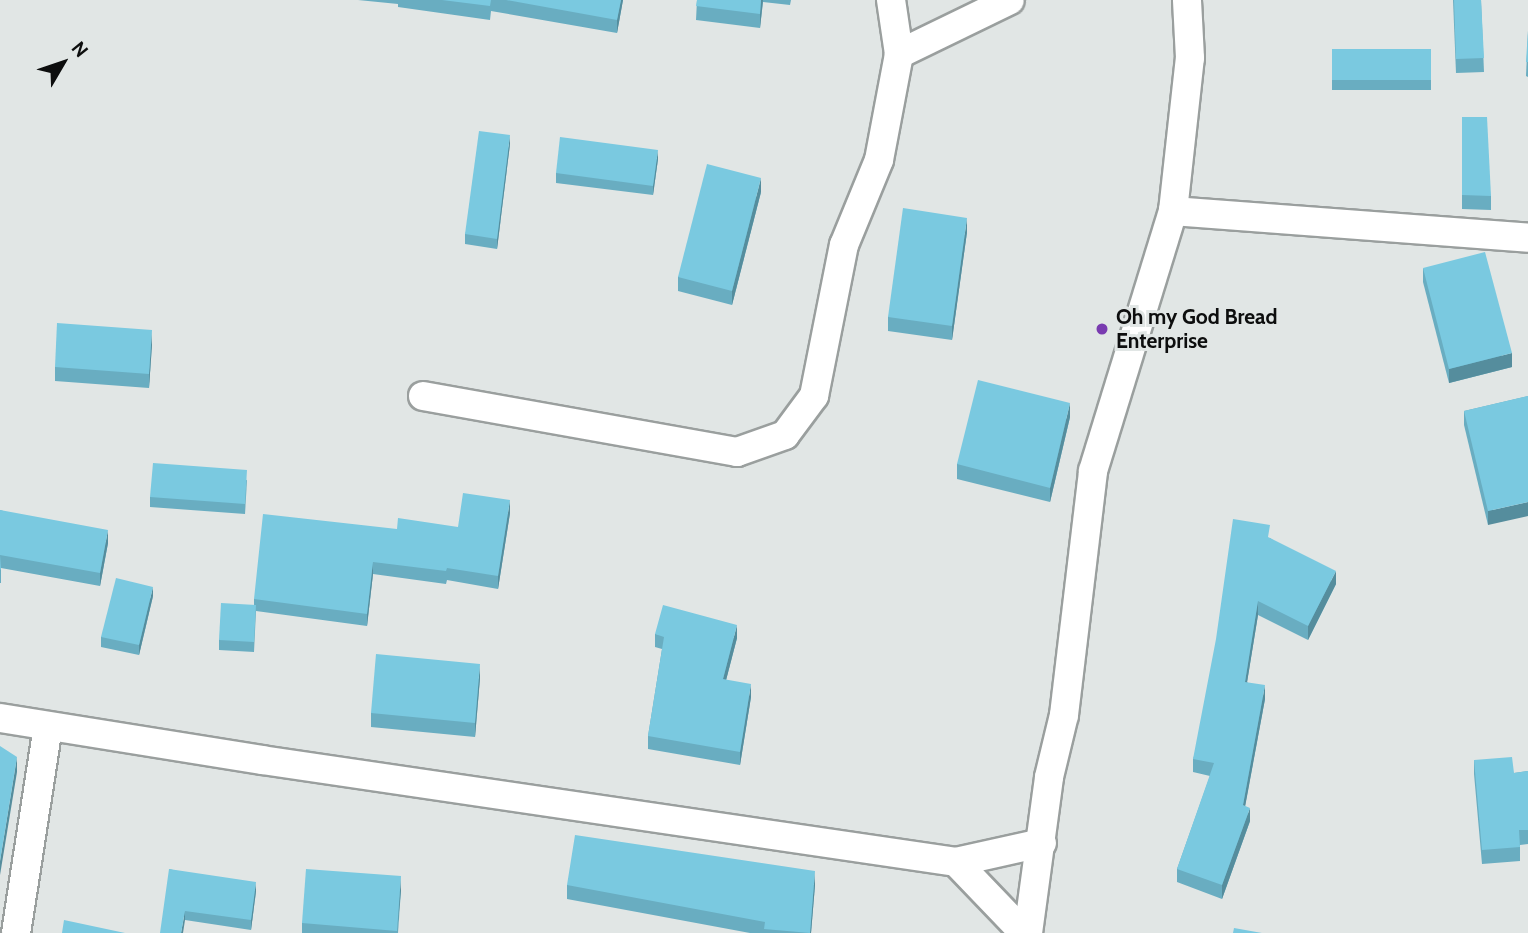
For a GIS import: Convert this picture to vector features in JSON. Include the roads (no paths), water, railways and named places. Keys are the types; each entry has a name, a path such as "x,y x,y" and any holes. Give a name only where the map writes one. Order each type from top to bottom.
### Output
{"street":[{"path":"423,396 737,452 785,435 814,396 844,245 879,160 899,54 891,0"},
{"path":"899,54 1010,0"},
{"path":"1026,933 1042,843 1049,777 1064,715 1093,471 1173,211 1190,58 1187,0"},
{"path":"1173,211 1528,238"},
{"path":"0,718 956,862 1042,843"},
{"path":"16,933 48,726"},
{"path":"956,862 1026,933"}],"place":[{"name":"Oh my God Bread Enterprise","path":"1102,329"}]}
